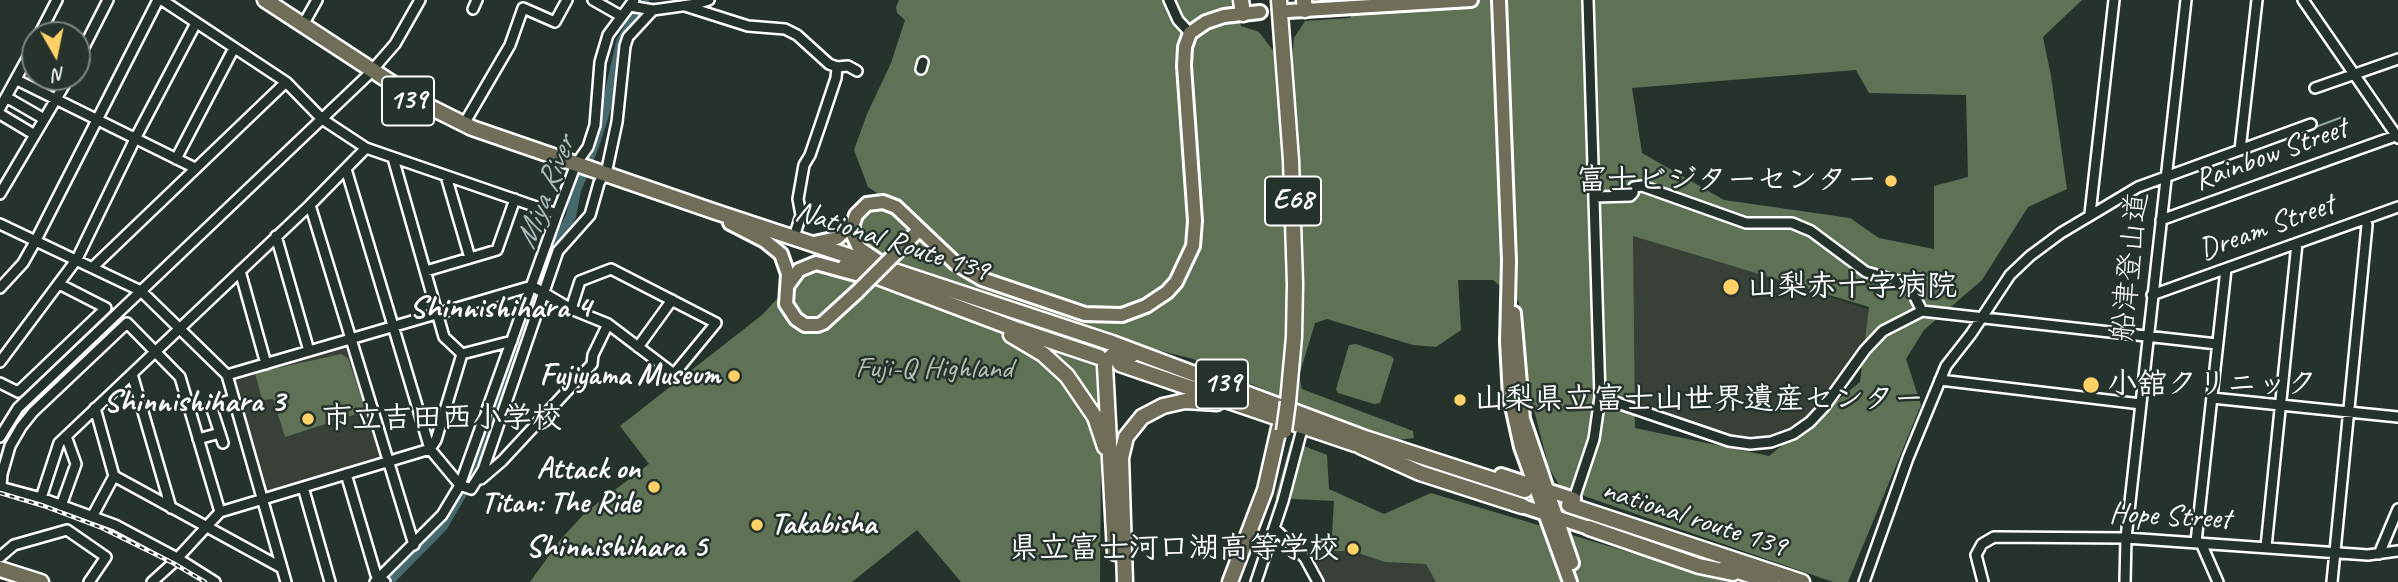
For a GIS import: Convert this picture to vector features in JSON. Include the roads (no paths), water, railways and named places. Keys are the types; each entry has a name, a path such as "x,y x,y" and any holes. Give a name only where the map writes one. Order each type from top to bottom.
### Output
{"highway":[{"name":"National Route 139","path":"254,0 455,127 797,238 1182,368 1362,442 1546,502"},
{"name":"E68","path":"1270,0 1282,77 1288,198 1291,284 1286,401"},
{"name":"National Route 139","path":"273,2 369,73 424,104 464,124 577,168"},
{"name":"E68","path":"1233,582 1262,512 1286,401 1294,337 1295,284 1284,5"},
{"name":"National Route 139","path":"601,176 1109,360 1279,425 1362,442"},
{"path":"953,305 1028,343 1067,376 1094,417 1116,472"},
{"path":"1041,320 1091,341 1109,360"},
{"path":"1125,582 1105,366 1118,353 1125,353 1182,368"},
{"path":"1116,582 1116,472 1122,446 1136,423 1150,411 1163,406 1185,401 1204,401 1279,425"},
{"path":"1362,442 1395,463 1546,502"},
{"path":"1362,442 1414,444 1501,475"},
{"name":"national route 139","path":"1546,502 1764,576 1802,582"},
{"path":"1589,528 1699,566 1764,576"},
{"path":"0,569 41,582"}],"main road":[{"path":"1284,5 1471,0"},
{"path":"1499,0 1509,261 1523,419 1570,582"},
{"path":"797,238 815,243 832,240 853,224 860,210 875,201 891,204 935,247 982,279 1085,314 1122,315 1146,306 1167,292 1183,271 1193,246 1195,233 1184,66 1185,47 1190,33 1242,7 1260,12"},
{"path":"900,211 905,228 902,247"},
{"path":"730,222 776,247 785,262 788,285 786,301 789,310 800,322 809,326 823,323 919,230"},
{"path":"853,224 855,241 864,253 919,279"},
{"path":"902,247 919,243 935,247"},
{"path":"1509,261 1507,342 1510,397 1523,451 1567,549 1577,582"},
{"path":"788,285 799,270 825,264 895,289 953,305"},
{"path":"1501,475 1513,471 1523,451"},
{"path":"1501,475 1589,528"},
{"path":"1567,549 1571,533 1581,528 1589,528"}],"street":[{"path":"47,21 57,0"},
{"path":"91,33 108,0"},
{"path":"0,288 23,263 36,240 160,0 286,82 322,119 366,148 557,214"},
{"path":"303,25 317,0"},
{"path":"0,437 19,408 369,73 395,44 420,0"},
{"path":"464,124 510,45 523,8 555,22 567,0"},
{"path":"468,485 538,289 557,214 595,125 600,62 608,35 632,4 652,10 709,0"},
{"path":"1169,0 1178,20 1190,33"},
{"path":"1546,502 1594,439 1600,397 1588,0"},
{"path":"2090,214 2114,0"},
{"name":"船津登山道","path":"2125,582 2126,538 2186,0"},
{"path":"2240,150 2257,0"},
{"path":"2303,0 2398,136"},
{"path":"598,1 621,16"},
{"path":"684,6 748,26 785,29 797,35 829,64 837,67 848,66 857,71"},
{"path":"468,485 512,341 561,246 590,215 601,176 612,151 625,46 628,37 652,10"},
{"path":"0,362 77,259 135,139 196,23"},
{"path":"176,159 234,48"},
{"path":"2315,88 2398,59"},
{"path":"797,238 801,215 798,199 804,164 810,155 822,120 837,67"},
{"path":"0,108 21,72"},
{"path":"17,80 195,168"},
{"path":"93,267 286,82"},
{"path":"0,194 61,91"},
{"path":"6,97 44,119"},
{"path":"0,114 35,135"},
{"path":"1864,582 1908,458 1917,442 1940,380 1956,350 1971,334 2010,275 2030,256 2090,214 2138,187 2311,124"},
{"name":"Rainbow Street","path":"2161,220 2398,136"},
{"path":"41,498 59,443 310,205 366,148"},
{"path":"393,158 444,337 462,354"},
{"path":"346,169 430,449 468,485"},
{"path":"446,176 470,258"},
{"path":"1595,197 1630,195 1634,187 1642,186 1746,223 1792,223 1811,231 1866,272 1898,281 1912,291 1922,311"},
{"path":"426,271 497,250 515,200"},
{"path":"310,205 414,545"},
{"name":"Dream Street","path":"2152,295 2398,207"},
{"path":"2332,582 2367,225 2365,219"},
{"path":"0,224 141,291 227,375 286,582"},
{"path":"276,236 309,351"},
{"path":"2266,547 2297,243"},
{"path":"227,375 395,326 538,289 571,309 608,324 674,374 716,323 611,269 580,281 571,309"},
{"path":"2218,582 2198,542 2226,269"},
{"path":"240,271 265,364"},
{"path":"0,383 18,392 106,309 59,284"},
{"path":"638,347 672,300"},
{"path":"1600,397 1730,441 1750,444 1771,442 1793,434 1810,422 1824,407 1865,349 1883,331 1922,311 2217,344"},
{"path":"215,582 115,525 41,498 1,487 2,474 10,446 33,412 127,323 180,377 220,512"},
{"path":"346,474 380,581 468,485 502,461 592,364 593,355 608,324"},
{"path":"462,354 512,341"},
{"path":"152,582 220,512 430,449 436,440 462,354"},
{"path":"132,374 171,508"},
{"path":"1940,380 2141,404"},
{"path":"2212,398 2398,417"},
{"path":"198,439 221,438 211,406 234,399"},
{"path":"92,516 114,476 95,408"},
{"path":"1238,410 1395,463"},
{"path":"1256,582 1301,433"},
{"path":"61,506 76,464 66,436"},
{"path":"114,476 282,568"},
{"path":"303,487 330,582"},
{"path":"2379,554 2398,509"},
{"path":"1274,528 1305,558 1318,582"},
{"path":"0,557 14,545 67,530 106,558 89,582"},
{"name":"Hope Street","path":"1983,582 1976,555 1982,544 1994,537 2126,538 2335,553 2379,554 2398,551"}],"waterway":[{"name":"Miya River","path":"388,582 443,526 469,481 532,309 542,274 571,216 576,190 607,105 621,42 644,0"},
{"path":"2313,128 2345,116"}],"tunnel":[{"path":"1522,499 1567,513"}],"railway":[{"path":"0,493 102,528 205,582"}],"place":[{"name":"富士ビジターセンター","path":"1891,181"},
{"name":"山梨赤十字病院","path":"1731,287"},
{"name":"Fujiyama Museum","path":"734,376"},
{"name":"小舘クリニック","path":"2091,385"},
{"name":"山梨県立富士山世界遺産センター","path":"1460,400"},
{"name":"市立吉田西小学校","path":"308,419"},
{"name":"Attack on Titan: The Ride","path":"654,487"},
{"name":"Takabisha","path":"757,525"},
{"name":"県立富士河口湖高等学校","path":"1353,549"}],"district":[{"name":"Shinnishihara 4","path":"500,309"},
{"name":"Shinnishihara 3","path":"194,403"},
{"name":"Shinnishihara 5","path":"616,548"}],"park label":[{"name":"Fuji-Q Highland","path":"934,369"}]}
